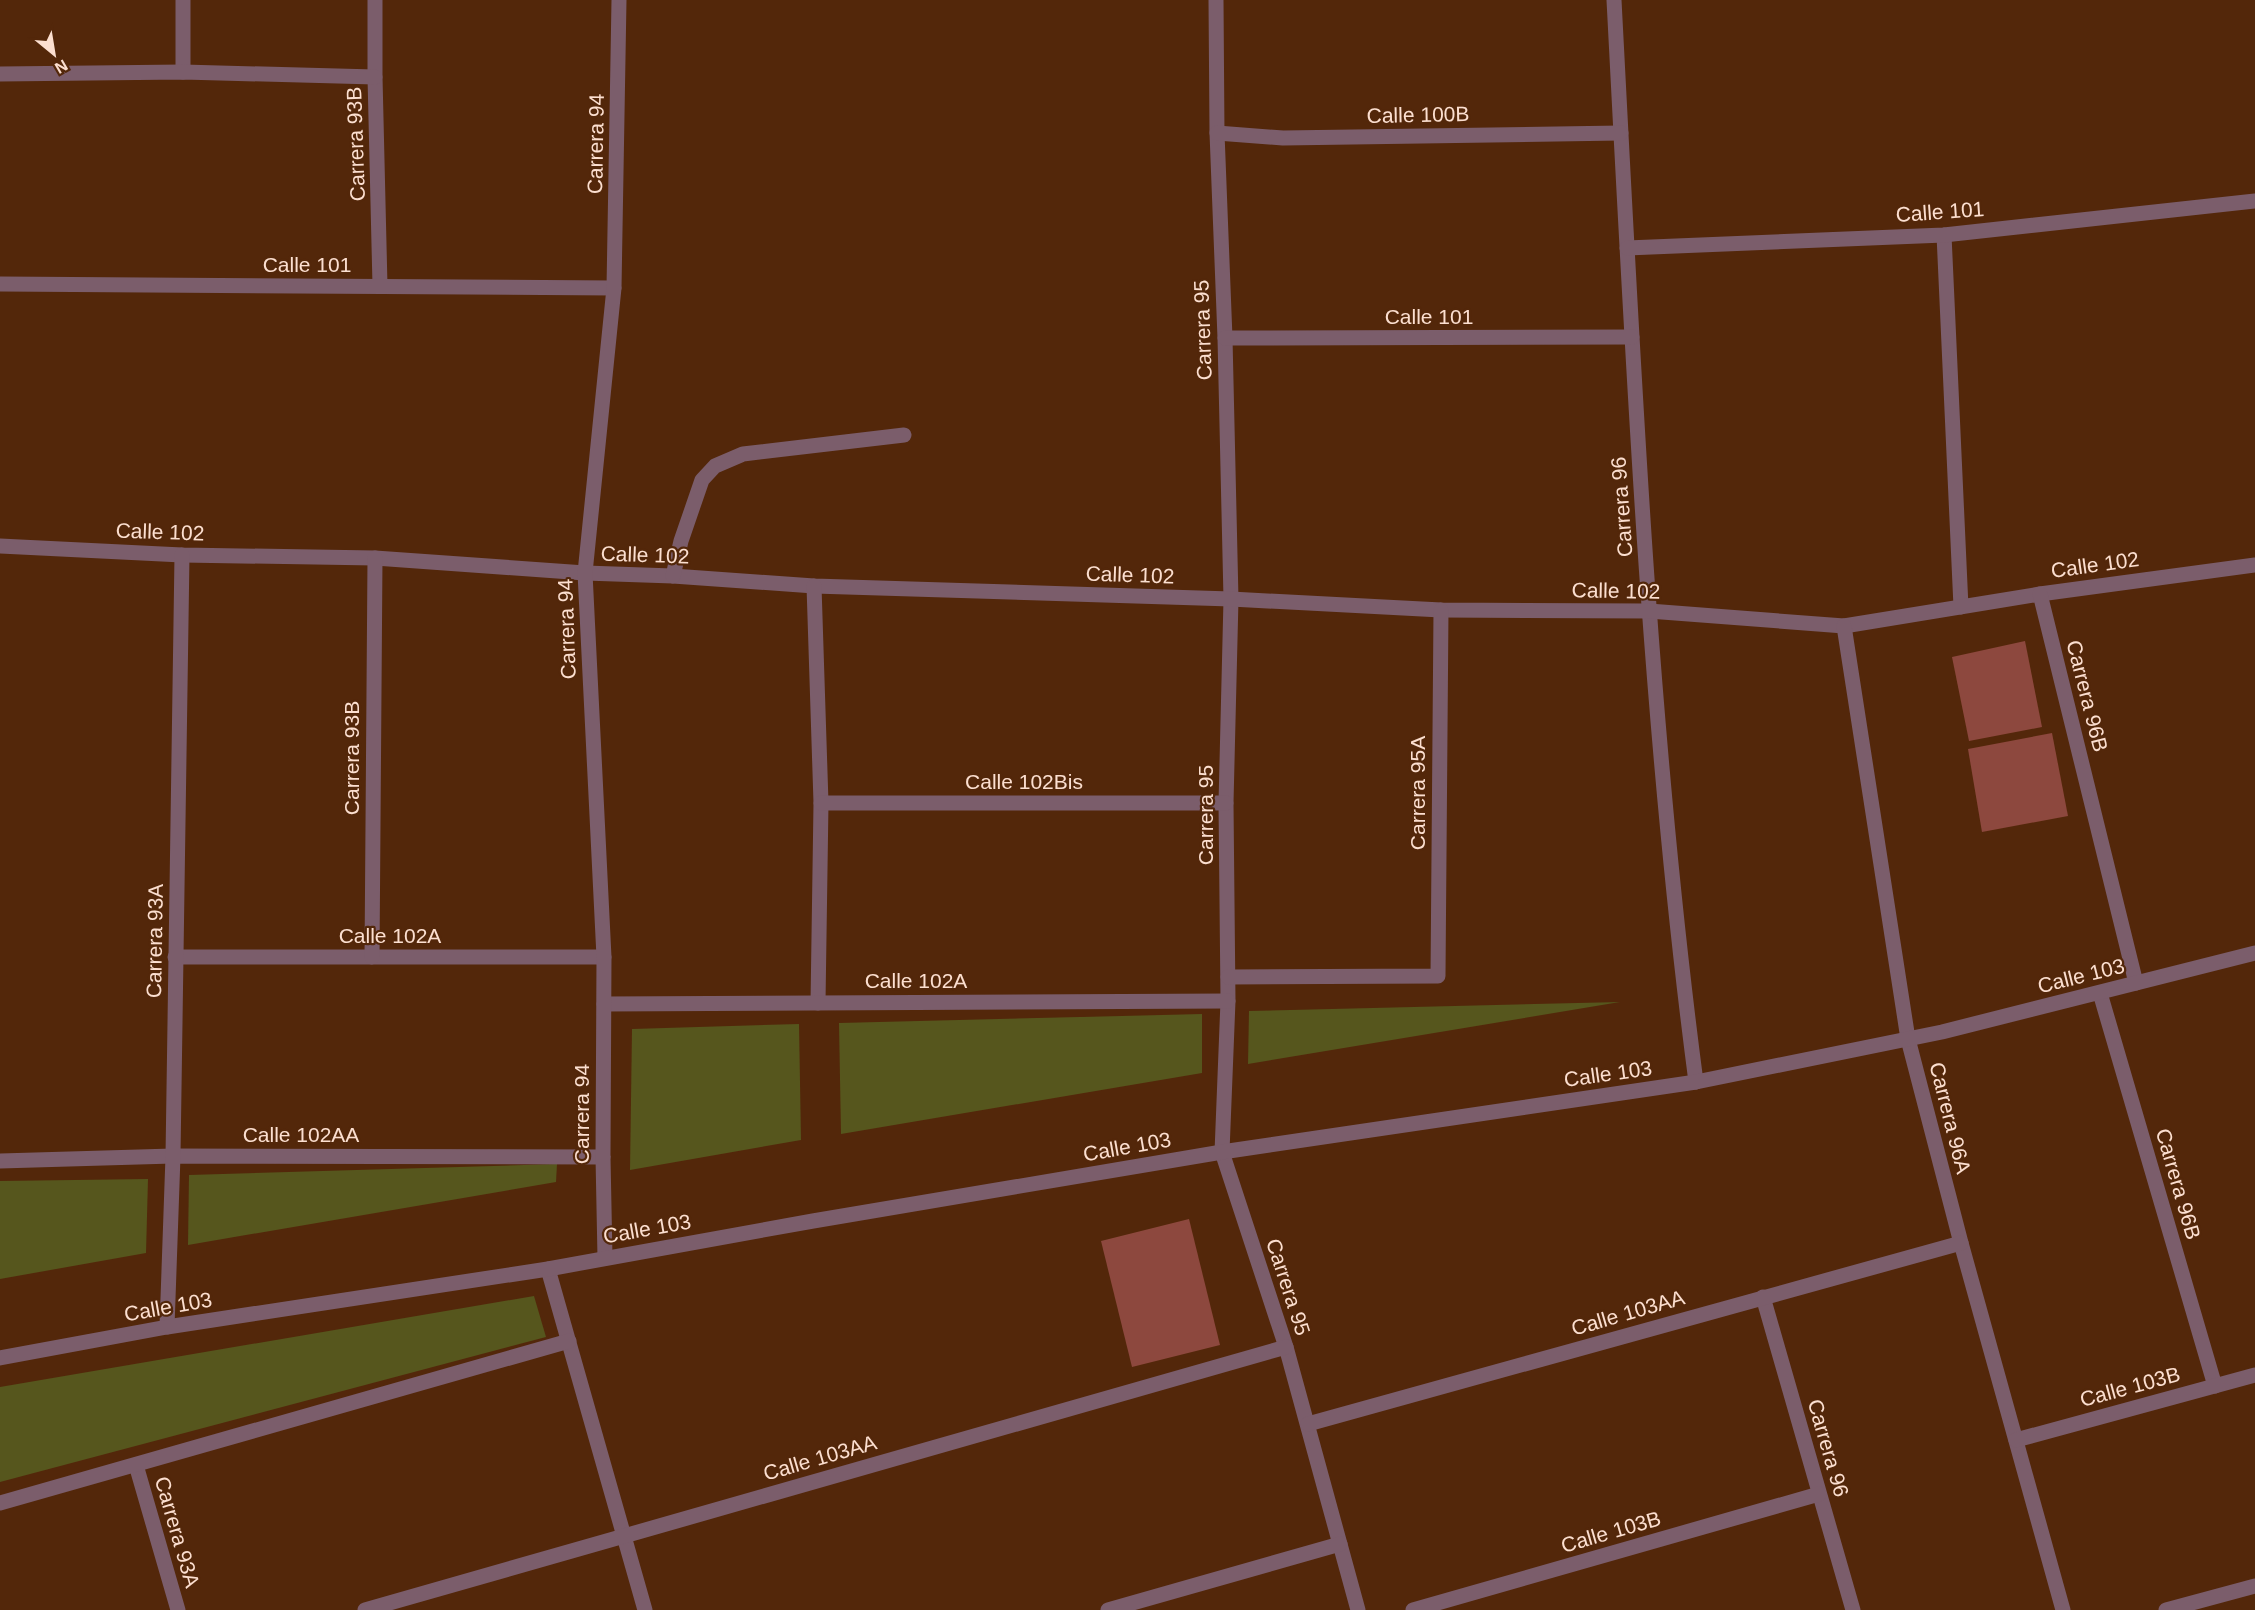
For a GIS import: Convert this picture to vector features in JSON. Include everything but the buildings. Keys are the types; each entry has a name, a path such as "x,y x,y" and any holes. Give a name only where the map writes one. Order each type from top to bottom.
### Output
{"street":[{"path":"183,0 183,72"},
{"name":"Carrera 93B","path":"375,0 380,286"},
{"name":"Carrera 94","path":"605,1258 604,957 585,573 614,288 619,0"},
{"name":"Carrera 95","path":"1216,0 1216,133 1225,338 1231,599 1226,803 1228,1000 1222,1152 1286,1347 1358,1610"},
{"name":"Carrera 96","path":"1614,0 1649,611 1682,975 1696,1082"},
{"path":"0,74 183,72 375,77"},
{"name":"Calle 100B","path":"1216,133 1283,138 1621,133"},
{"name":"Calle 101","path":"1627,248 1944,235 2255,201"},
{"path":"1944,235 1961,607"},
{"name":"Calle 101","path":"0,284 614,288"},
{"name":"Calle 101","path":"1225,338 1632,338"},
{"path":"673,576 681,541 702,480 715,466 743,454 904,435"},
{"name":"Calle 102","path":"0,546 182,555 375,558 814,586 1231,599 1441,610 1649,611 1844,626 2040,594 2255,565"},
{"name":"Carrera 93A","path":"167,1327 173,1156 182,555"},
{"name":"Carrera 93B","path":"372,957 375,558"},
{"path":"814,586 821,802 818,1002"},
{"name":"Carrera 96B","path":"2040,594 2136,983"},
{"name":"Carrera 95A","path":"1228,977 1438,976 1441,610"},
{"name":"Carrera 96A","path":"1844,626 1908,1039 1961,1243 2064,1610"},
{"name":"Calle 102Bis","path":"821,802 1226,803"},
{"name":"Calle 103","path":"0,1358 167,1327 548,1269 813,1221 1222,1152 1696,1082 1908,1039 2255,953"},
{"name":"Calle 102A","path":"176,957 604,957"},
{"name":"Carrera 96B","path":"2100,993 2215,1386"},
{"name":"Calle 102A","path":"604,1004 1228,1000"},
{"name":"Calle 102AA","path":"0,1161 173,1156 603,1156"},
{"name":"Calle 103AA","path":"1308,1425 1961,1243"},
{"path":"548,1269 645,1610"},
{"name":"Carrera 96","path":"1763,1297 1852,1610"},
{"path":"0,1503 569,1341"},
{"name":"Calle 103AA","path":"365,1610 1286,1347"},
{"name":"Calle 103B","path":"2016,1440 2255,1375"},
{"name":"Carrera 93A","path":"136,1465 178,1610"},
{"name":"Calle 103B","path":"1413,1610 1820,1494"},
{"path":"1109,1610 1340,1544"},
{"path":"2166,1610 2255,1586"}],"shaded area":[{"path":"1620,1002 1248,1064 1249,1011"},
{"path":"1202,1014 1202,1073 841,1134 839,1023"},
{"path":"799,1024 801,1140 630,1170 632,1029"},
{"path":"557,1164 556,1182 188,1245 189,1175"},
{"path":"148,1179 146,1253 0,1279 0,1181"},
{"path":"534,1296 546,1337 0,1482 0,1387"}]}
